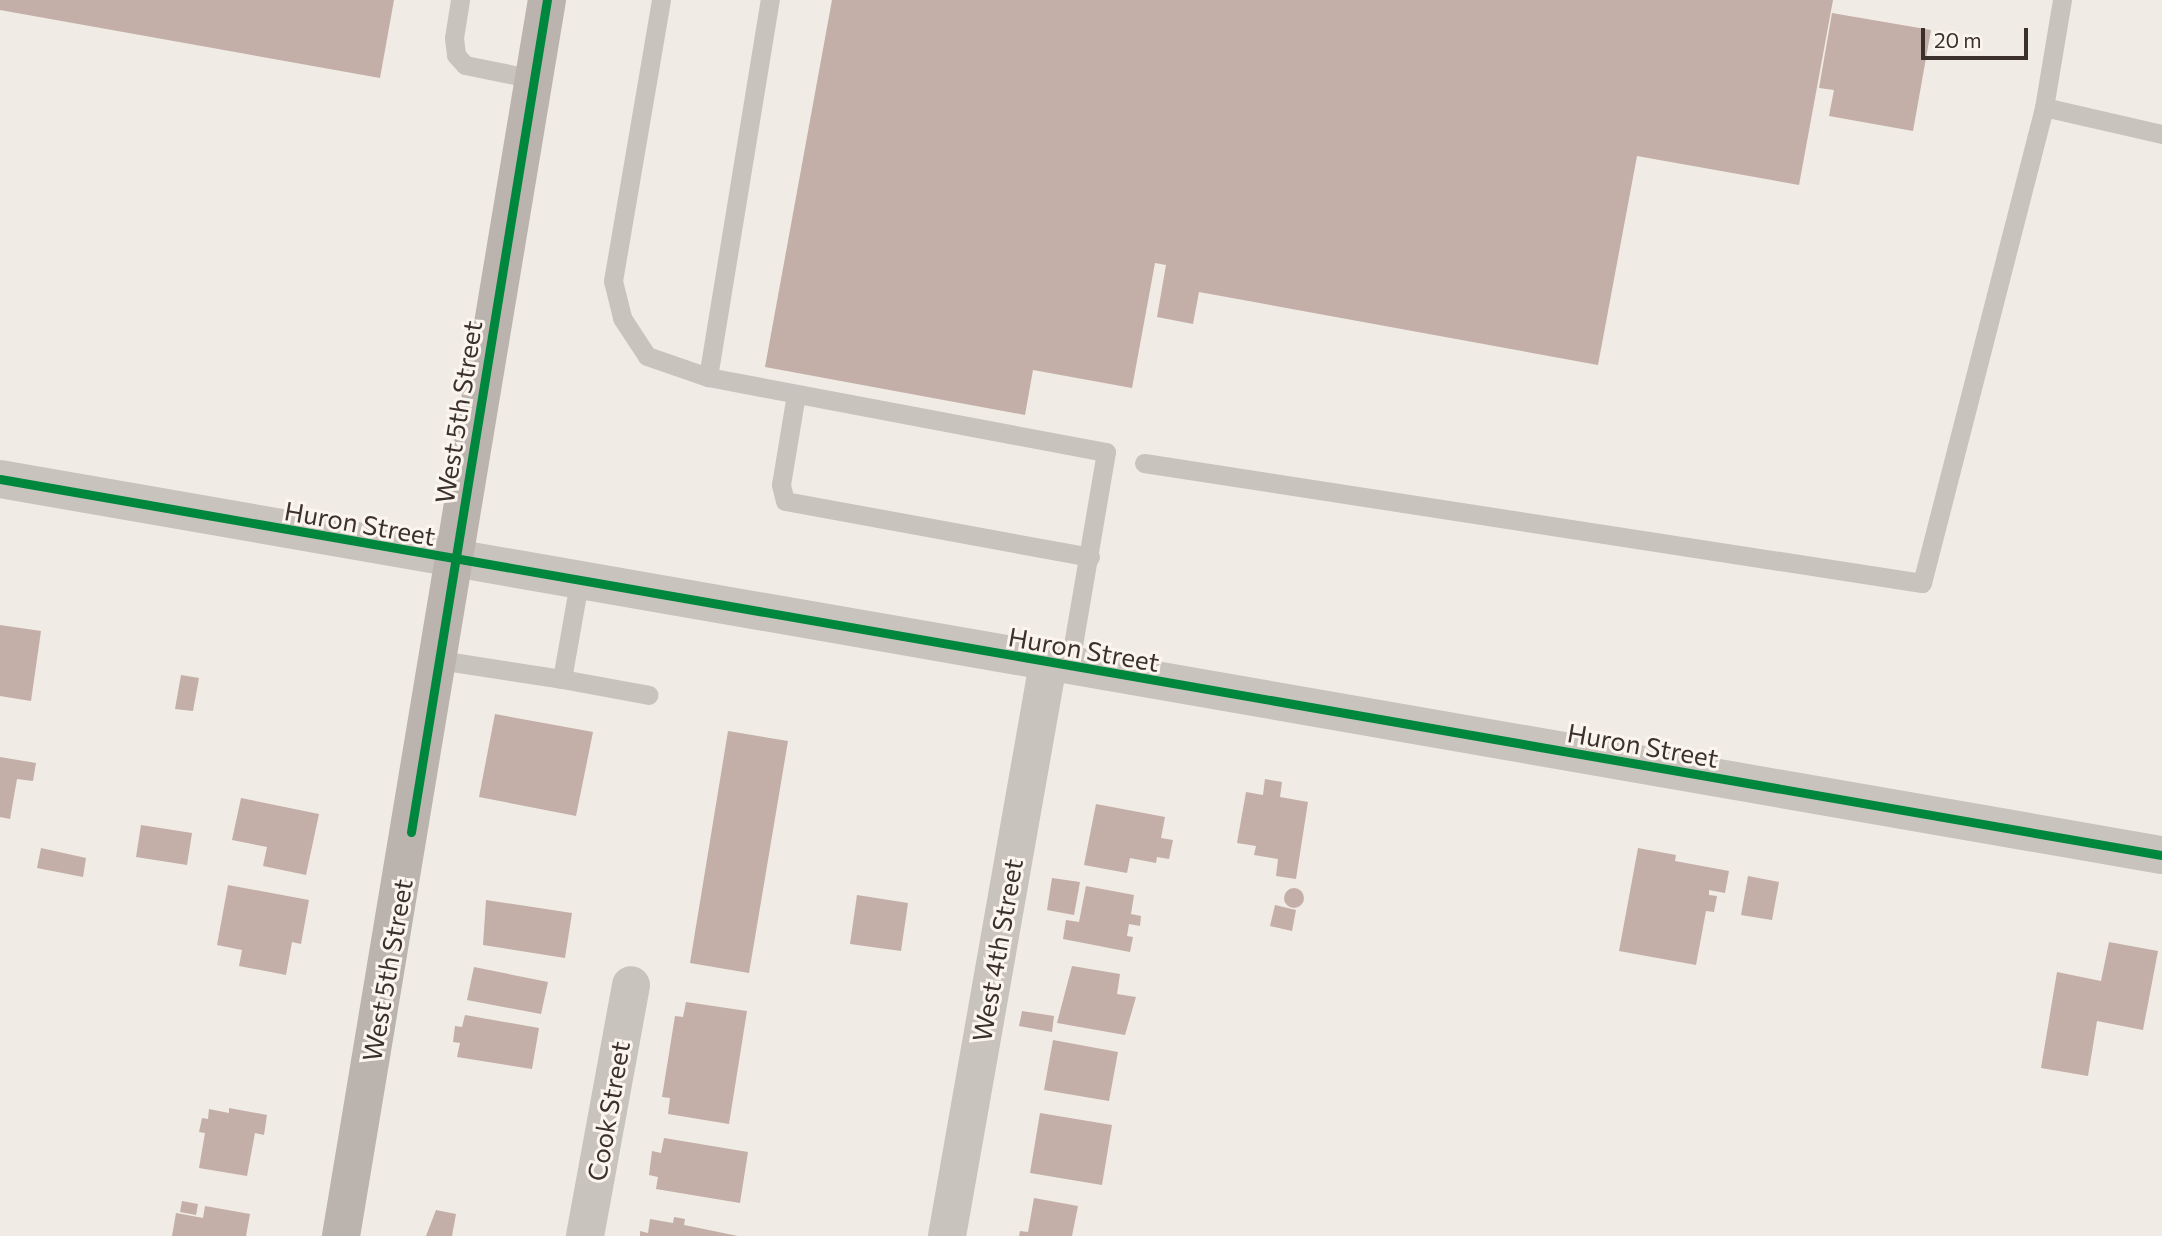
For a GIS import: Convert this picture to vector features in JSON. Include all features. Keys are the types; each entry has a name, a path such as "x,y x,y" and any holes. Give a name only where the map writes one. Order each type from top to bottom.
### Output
{"street":[{"name":"West 5th Street","path":"341,1236 547,0"},
{"name":"Huron Street","path":"0,479 579,583 2162,855"},
{"name":"West 4th Street","path":"947,1236 1059,666"},
{"name":"Cook Street","path":"585,1236 631,985"}],"lane":[{"path":"460,0 454,38 456,55 464,65 534,79"},
{"path":"661,0 613,281 622,318 647,356 708,377 1106,452 1090,556 1059,666"},
{"path":"708,377 770,0"},
{"path":"1144,463 1922,583 2045,107 2062,0"},
{"path":"2045,107 2162,134"},
{"path":"796,394 781,485 785,501 1090,556"},
{"path":"562,679 579,583"},
{"path":"439,660 649,695"}],"building":[{"path":"0,0 394,0 380,78 0,10"},
{"path":"832,0 1833,0 1799,185 1637,156 1598,365 1199,292 1193,324 1157,317 1166,265 1155,263 1132,388 1033,370 1025,415 765,367"},
{"path":"1832,13 1931,30 1913,131 1829,116 1834,90 1819,88"},
{"path":"0,625 41,631 31,701 0,696"},
{"path":"181,675 199,678 193,711 175,709"},
{"path":"495,714 593,732 576,816 479,797"},
{"path":"728,731 788,741 749,973 690,963"},
{"path":"0,757 36,763 33,781 17,779 10,819 0,817"},
{"path":"1265,779 1282,782 1280,797 1308,802 1296,879 1276,876 1278,859 1254,855 1256,846 1237,843 1246,792 1263,795"},
{"path":"241,798 319,814 306,875 263,866 267,847 232,840"},
{"path":"1096,804 1165,817 1161,838 1173,840 1169,859 1157,857 1156,863 1130,858 1127,873 1084,865"},
{"path":"141,825 192,833 187,865 136,857"},
{"path":"41,848 86,858 83,877 37,868"},
{"path":"1638,848 1676,855 1675,861 1729,871 1725,893 1709,890 1709,895 1717,896 1714,912 1706,911 1696,965 1619,951"},
{"path":"1748,876 1779,882 1772,920 1741,915"},
{"path":"1052,878 1080,882 1074,915 1047,910"},
{"path":"228,885 309,900 301,944 292,942 286,975 239,966 242,950 217,945"},
{"path":"1086,886 1134,895 1131,914 1141,916 1140,926 1129,924 1127,936 1133,937 1130,952 1063,939 1066,920 1079,922"},
{"path":"1294,888 1301,891 1304,898 1301,905 1294,908 1287,905 1284,898 1287,891"},
{"path":"857,895 908,903 901,951 850,944"},
{"path":"486,900 572,913 565,958 483,945"},
{"path":"1275,905 1296,910 1292,931 1270,926"},
{"path":"2109,942 2158,951 2143,1030 2097,1021 2088,1076 2041,1068 2057,972 2101,981"},
{"path":"1072,966 1120,974 1117,994 1136,997 1125,1035 1057,1023"},
{"path":"474,967 548,982 541,1014 467,1000"},
{"path":"686,1002 747,1011 729,1124 668,1114 670,1098 662,1097 675,1016 683,1017"},
{"path":"1022,1011 1054,1016 1052,1032 1019,1026"},
{"path":"465,1015 539,1028 532,1069 457,1057 460,1043 453,1042 455,1026 462,1027"},
{"path":"1053,1040 1118,1052 1109,1101 1044,1090"},
{"path":"229,1108 267,1115 264,1135 255,1133 247,1176 199,1168 205,1133 199,1132 202,1118 208,1119 209,1109 229,1113"},
{"path":"1040,1113 1112,1125 1102,1185 1030,1173"},
{"path":"664,1138 748,1152 740,1203 656,1189 658,1177 649,1175 652,1151 661,1153"},
{"path":"1034,1198 1078,1206 1072,1236 1019,1236 1020,1231 1028,1232"},
{"path":"182,1201 198,1204 196,1215 180,1212"},
{"path":"205,1206 250,1214 246,1236 172,1236 176,1213 203,1218"},
{"path":"436,1210 456,1214 452,1236 426,1236"},
{"path":"674,1217 685,1219 684,1225 738,1236 640,1236 640,1231 648,1233 650,1219 673,1223"}],"cycle path":[{"path":"411,832 547,0"},
{"path":"0,479 2162,855"}]}
